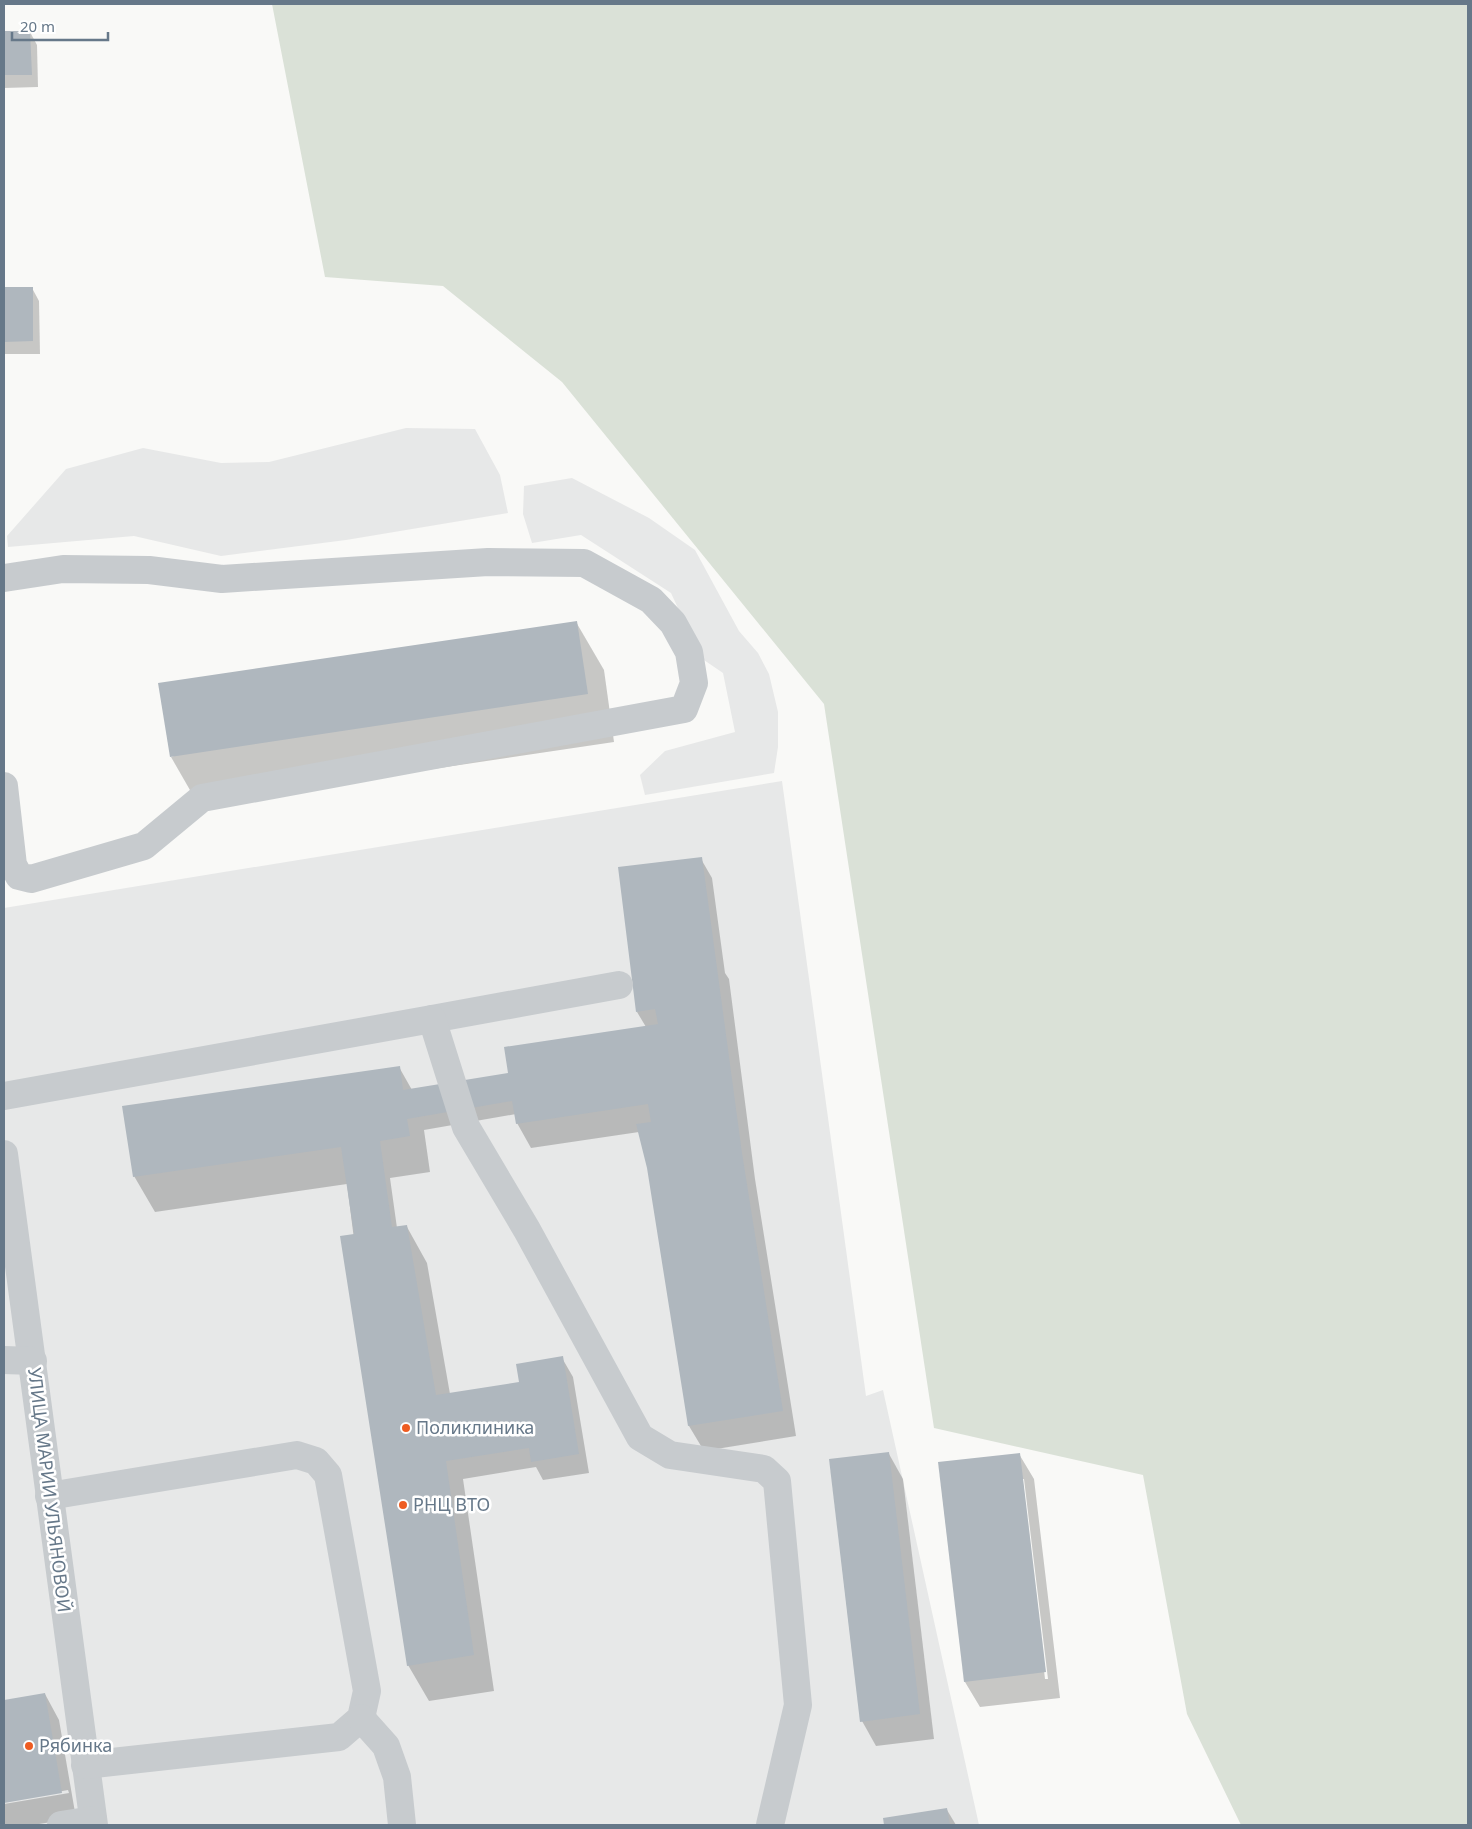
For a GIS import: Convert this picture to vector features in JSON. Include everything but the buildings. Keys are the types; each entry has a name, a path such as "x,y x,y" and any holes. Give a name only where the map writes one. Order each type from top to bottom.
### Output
{"street":[{"path":"4,578 63,569 149,570 222,579 488,562 584,564 651,600 673,623 689,652 694,683 684,709 202,798 144,846 31,879 19,876 13,865 4,786"},
{"path":"4,1096 619,984"},
{"path":"432,1019 466,1127 527,1230 640,1437 670,1455 764,1469 777,1481 798,1706 770,1825"},
{"name":"УЛИЦА МАРИИ УЛЬЯНОВОЙ","path":"4,1154 93,1822"},
{"path":"4,1360 33,1361"},
{"path":"49,1496 298,1455 316,1462 328,1475 367,1691 361,1718 340,1737 85,1765"},
{"path":"361,1718 386,1746 397,1777 402,1825"},
{"path":"61,1825 93,1822"}],"shaded area":[{"path":"272,4 1468,4 1468,1825 1241,1825 1187,1714 1143,1475 934,1428 824,704 562,382 443,286 325,277"},
{"path":"406,428 475,429 500,475 508,513 346,540 221,556 134,536 8,547 7,536 66,469 143,448 221,463 269,462"},
{"path":"572,478 649,518 695,550 739,631 758,653 769,674 778,712 778,747 774,773 645,795 640,775 665,751 735,732 723,673 701,658 671,593 581,535 532,543 523,514 524,486"},
{"path":"782,781 866,1396 883,1390 979,1825 4,1825 4,908"}],"place":[{"name":"Поликлиника","path":"406,1428"},
{"name":"РНЦ ВТО","path":"403,1505"},
{"name":"Рябинка","path":"29,1746"}]}
